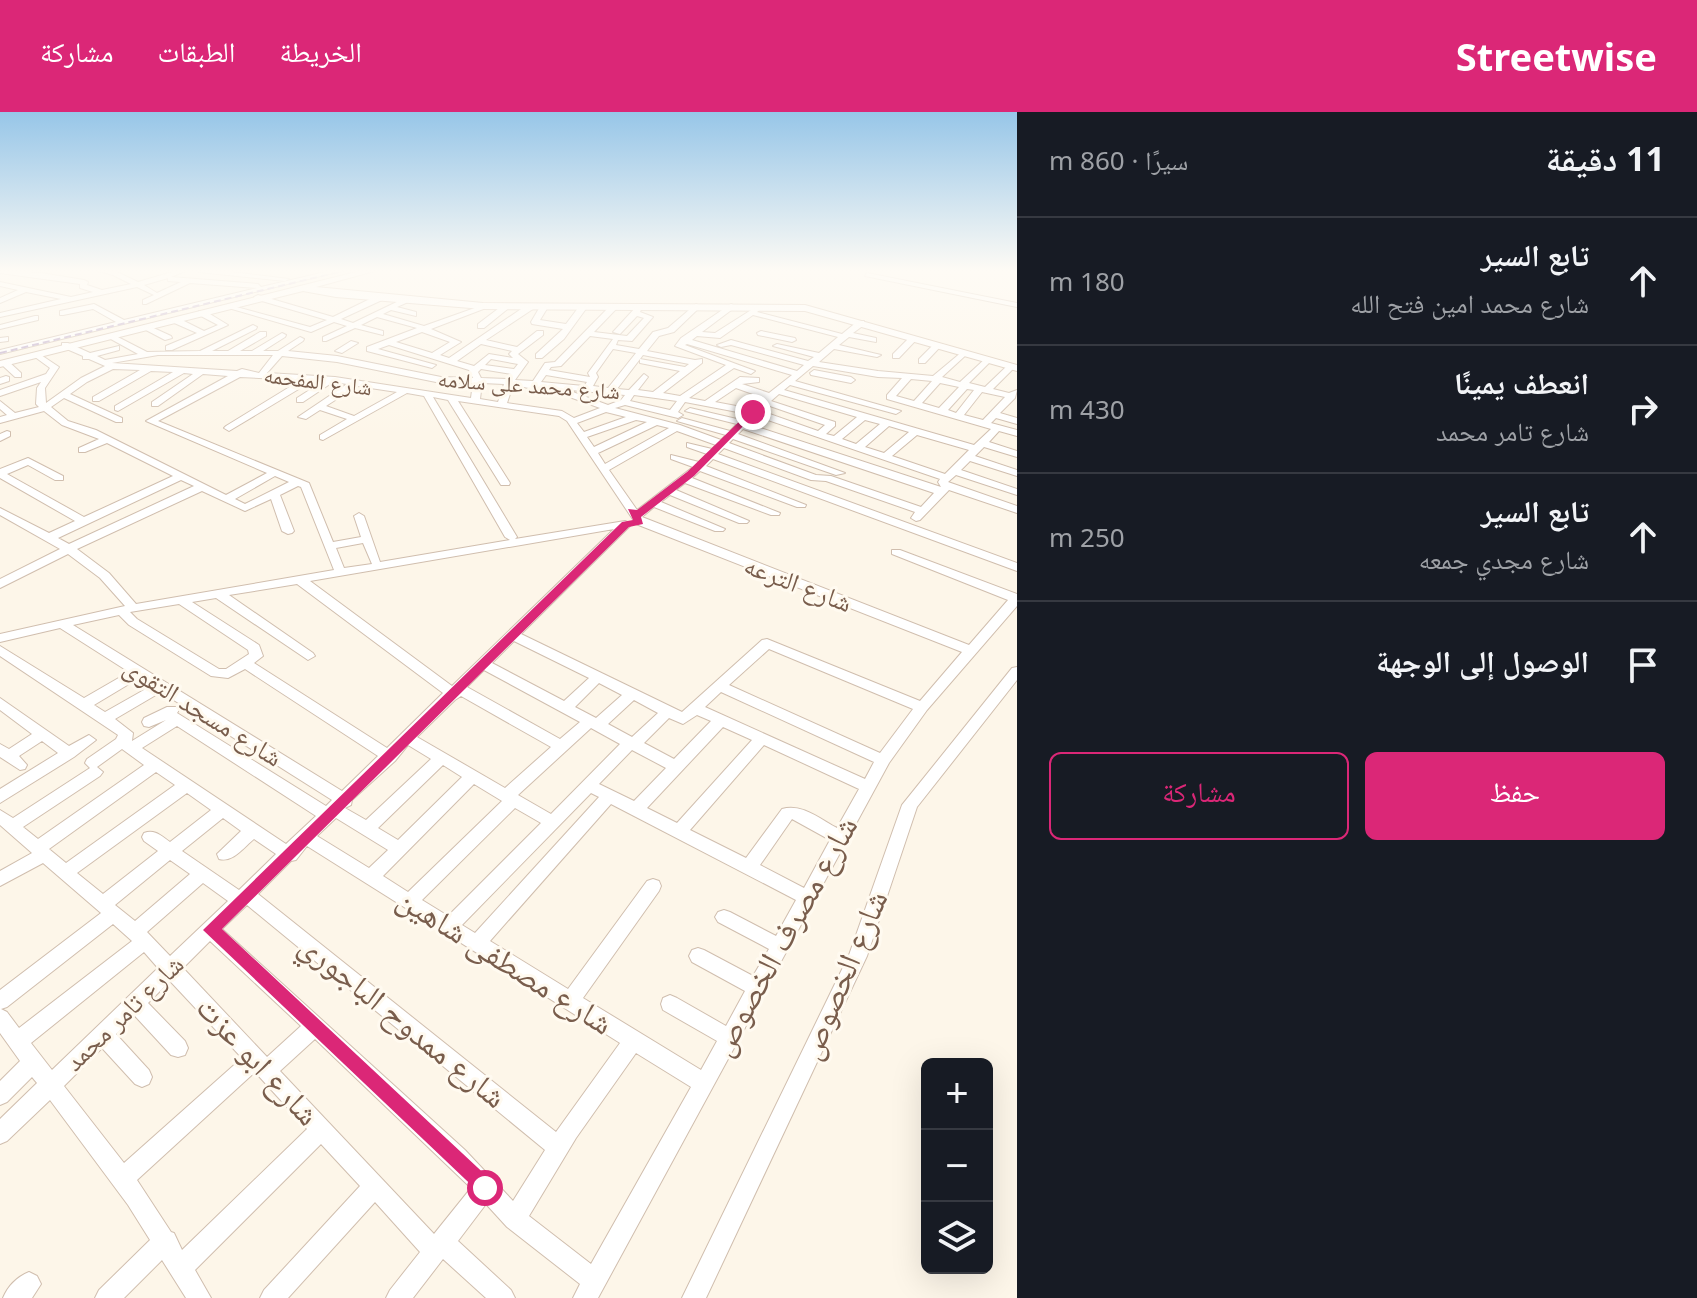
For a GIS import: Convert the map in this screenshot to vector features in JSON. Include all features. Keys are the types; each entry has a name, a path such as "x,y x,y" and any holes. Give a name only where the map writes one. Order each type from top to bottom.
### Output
{"main road":[{"path":"2,363 150,325"},
{"path":"2,363 151,325"},
{"path":"868,325 1014,367"}],"street":[{"path":"86,325 94,330"},
{"path":"0,352 113,325"},
{"path":"190,325 205,334"},
{"path":"158,353 222,325"},
{"path":"297,325 311,330 319,325"},
{"path":"326,339 349,325"},
{"path":"354,325 436,359"},
{"path":"303,417 319,407 342,381 354,360 374,351 393,325"},
{"path":"323,437 400,391 457,342 412,325"},
{"path":"382,337 408,335 436,325"},
{"path":"482,325 498,331 524,362"},
{"path":"452,360 511,325"},
{"path":"530,325 540,333 561,337"},
{"path":"544,325 591,330 616,342 635,358 682,372"},
{"path":"532,410 548,365 557,365 596,325"},
{"path":"586,390 592,373 628,325"},
{"path":"616,342 641,325"},
{"path":"653,325 670,330"},
{"path":"595,403 653,338 675,325"},
{"path":"681,343 704,325"},
{"path":"754,325 810,364 853,399 896,411"},
{"path":"800,325 814,329"},
{"path":"819,325 814,329 810,364 832,424 819,435"},
{"name":"شارع تامر محمد","path":"0,1134 634,518 700,467 753,412 858,325"},
{"path":"539,356 570,326"},
{"path":"1,327 5,337"},
{"path":"147,327 168,338"},
{"path":"155,404 199,367 204,352 253,327"},
{"path":"694,333 714,337 732,327 764,330"},
{"path":"394,331 448,348"},
{"path":"708,403 735,384 810,364 868,344 884,331"},
{"path":"45,333 55,339"},
{"path":"478,344 513,349 540,333"},
{"path":"231,352 263,334"},
{"path":"282,335 250,352 238,372 151,421 299,481 308,489 338,568"},
{"path":"739,335 851,380"},
{"path":"112,336 144,354"},
{"path":"653,338 716,348 774,367 866,362"},
{"path":"21,339 31,345"},
{"path":"262,374 280,353 300,339"},
{"path":"896,356 913,339"},
{"path":"716,348 731,342 810,364 878,374 910,375 1014,393"},
{"path":"339,351 354,343"},
{"path":"681,343 732,365 753,381"},
{"path":"478,344 513,349"},
{"name":"شارع المفحمه","path":"67,346 104,367 183,370 199,367 342,381 562,414 571,422"},
{"path":"922,361 937,346"},
{"path":"279,376 313,347 339,351 354,360"},
{"path":"86,357 116,348"},
{"path":"374,351 408,360 452,360 477,372 516,372"},
{"path":"169,369 184,352"},
{"name":"شارع محمد على سلامه","path":"104,367 144,354 250,352 354,360 393,374 439,380 477,372 509,382 541,380"},
{"path":"915,405 963,353"},
{"path":"38,355 55,367 40,392 44,408 65,423 107,439 247,508 299,481"},
{"path":"753,381 810,364 877,355"},
{"path":"475,402 477,372 489,356 524,362"},
{"path":"649,408 670,381 706,356"},
{"path":"229,428 306,378 330,358"},
{"path":"635,358 696,363"},
{"path":"732,408 753,381 788,358"},
{"path":"393,374 408,360"},
{"path":"941,412 987,360"},
{"path":"502,405 509,382 524,362"},
{"path":"2,363 18,375"},
{"path":"464,364 423,395 511,537"},
{"path":"810,364 864,416 1017,454"},
{"path":"603,469 674,421 683,399 732,365"},
{"path":"0,420 44,408 104,367 116,376"},
{"path":"958,416 984,389 1014,367"},
{"path":"96,399 149,368"},
{"path":"71,389 122,410 183,370"},
{"path":"623,373 670,381"},
{"path":"869,382 878,374"},
{"path":"910,375 890,397 1017,433"},
{"path":"0,393 50,376"},
{"path":"634,518 571,422 624,402 644,377"},
{"path":"439,380 505,483"},
{"path":"541,380 592,380"},
{"path":"541,380 566,387 595,403 635,417 655,422 674,421 732,435 926,508"},
{"path":"300,400 342,381"},
{"path":"549,412 563,402 566,387"},
{"name":"شارع محمد على سلامه","path":"566,387 658,394 753,412 885,457 947,482"},
{"path":"71,389 106,393"},
{"path":"71,389 119,420"},
{"path":"853,399 861,391"},
{"path":"985,424 1014,393"},
{"path":"624,402 649,408 674,421 716,451 1017,567"},
{"path":"0,404 14,417"},
{"path":"1003,406 1017,410"},
{"path":"319,407 355,419"},
{"path":"690,411 947,482 1017,510"},
{"path":"994,414 1017,421"},
{"path":"835,440 864,416"},
{"path":"581,436 635,417"},
{"path":"592,452 655,422"},
{"path":"857,448 887,423"},
{"path":"907,526 998,427"},
{"path":"885,457 916,431"},
{"path":"82,450 107,439"},
{"path":"690,445 926,508"},
{"path":"979,446 1017,445"},
{"path":"979,446 1017,473"},
{"path":"675,457 801,505"},
{"path":"0,473 26,461 59,478"},
{"path":"17,483 46,470"},
{"path":"226,499 276,472"},
{"path":"0,473 84,522"},
{"path":"50,537 181,476"},
{"path":"685,479 775,513"},
{"path":"947,482 1017,492"},
{"path":"255,483 277,493 288,531"},
{"path":"0,584 201,487"},
{"path":"669,491 743,521"},
{"path":"653,503 719,529"},
{"path":"359,516 375,561"},
{"path":"4,517 50,537 109,576 133,622 219,674 245,663 257,653 184,602"},
{"path":"128,610 146,603 375,561 634,518"},
{"path":"0,638 128,610 634,518"},
{"name":"شارع الترعه","path":"634,518 971,648"},
{"path":"330,546 367,539"},
{"path":"896,552 1016,598"},
{"path":"300,580 457,692 562,747"},
{"path":"220,595 308,656"},
{"name":"شارع مصرف الخصوص","path":"589,1290 883,760 922,707 1016,598"},
{"name":"شارع مسجد التقوى","path":"60,623 186,701 337,809"},
{"path":"514,636 685,719 761,645 771,643 922,707"},
{"path":"0,650 127,734 127,745"},
{"path":"245,663 390,757"},
{"path":"485,665 676,767"},
{"name":"شارع الخصوص","path":"694,1298 858,956 910,805 1017,671"},
{"path":"83,705 139,672"},
{"path":"565,708 598,677"},
{"path":"105,719 161,686"},
{"path":"720,686 883,760"},
{"path":"410,901 562,747 632,694"},
{"path":"6,821 171,716 186,701"},
{"path":"0,703 69,753"},
{"path":"697,709 867,786"},
{"path":"450,926 589,785 667,712"},
{"path":"149,722 171,716 337,809 400,849"},
{"path":"636,809 721,720"},
{"path":"9,757 42,734"},
{"path":"680,831 762,738"},
{"path":"409,739 552,822"},
{"path":"0,797 89,740"},
{"path":"127,745 290,855"},
{"path":"367,829 441,758"},
{"path":"0,879 156,764"},
{"path":"371,877 473,776"},
{"path":"66,872 187,785"},
{"path":"589,785 806,897"},
{"path":"477,943 610,795"},
{"path":"0,1001 109,909 170,851 223,809"},
{"path":"749,867 788,813 796,813 839,837"},
{"name":"شارع ابو عزت","path":"6,821 140,937 375,1186 439,1247 503,1298"},
{"path":"225,854 253,830"},
{"name":"شارع ممدوح الباجوري","path":"150,837 202,874 244,898 559,1148"},
{"name":"شارع مصطفى شاهين","path":"307,838 703,1083"},
{"path":"17,1042 140,937 202,874"},
{"path":"570,1001 653,886"},
{"path":"724,917 779,946"},
{"path":"211,930 589,1290"},
{"path":"698,956 756,987"},
{"path":"134,1002 178,1048"},
{"path":"670,1004 729,1038"},
{"path":"0,1018 166,1241 195,1296"},
{"path":"122,1179 261,1065 315,1026"},
{"path":"102,1033 142,1077"},
{"path":"515,1219 559,1148 634,1040"},
{"path":"0,1095 32,1063"},
{"path":"181,1267 321,1129"},
{"path":"272,1298 375,1186"},
{"path":"398,1298 485,1188"},
{"path":"107,1298 166,1241"}],"railway":[{"path":"0,353 116,325"}],"route":[{"path":"485,1188 443,1144 211,930 626,524 640,522 632,511 638,515 691,474 753,412"}]}
